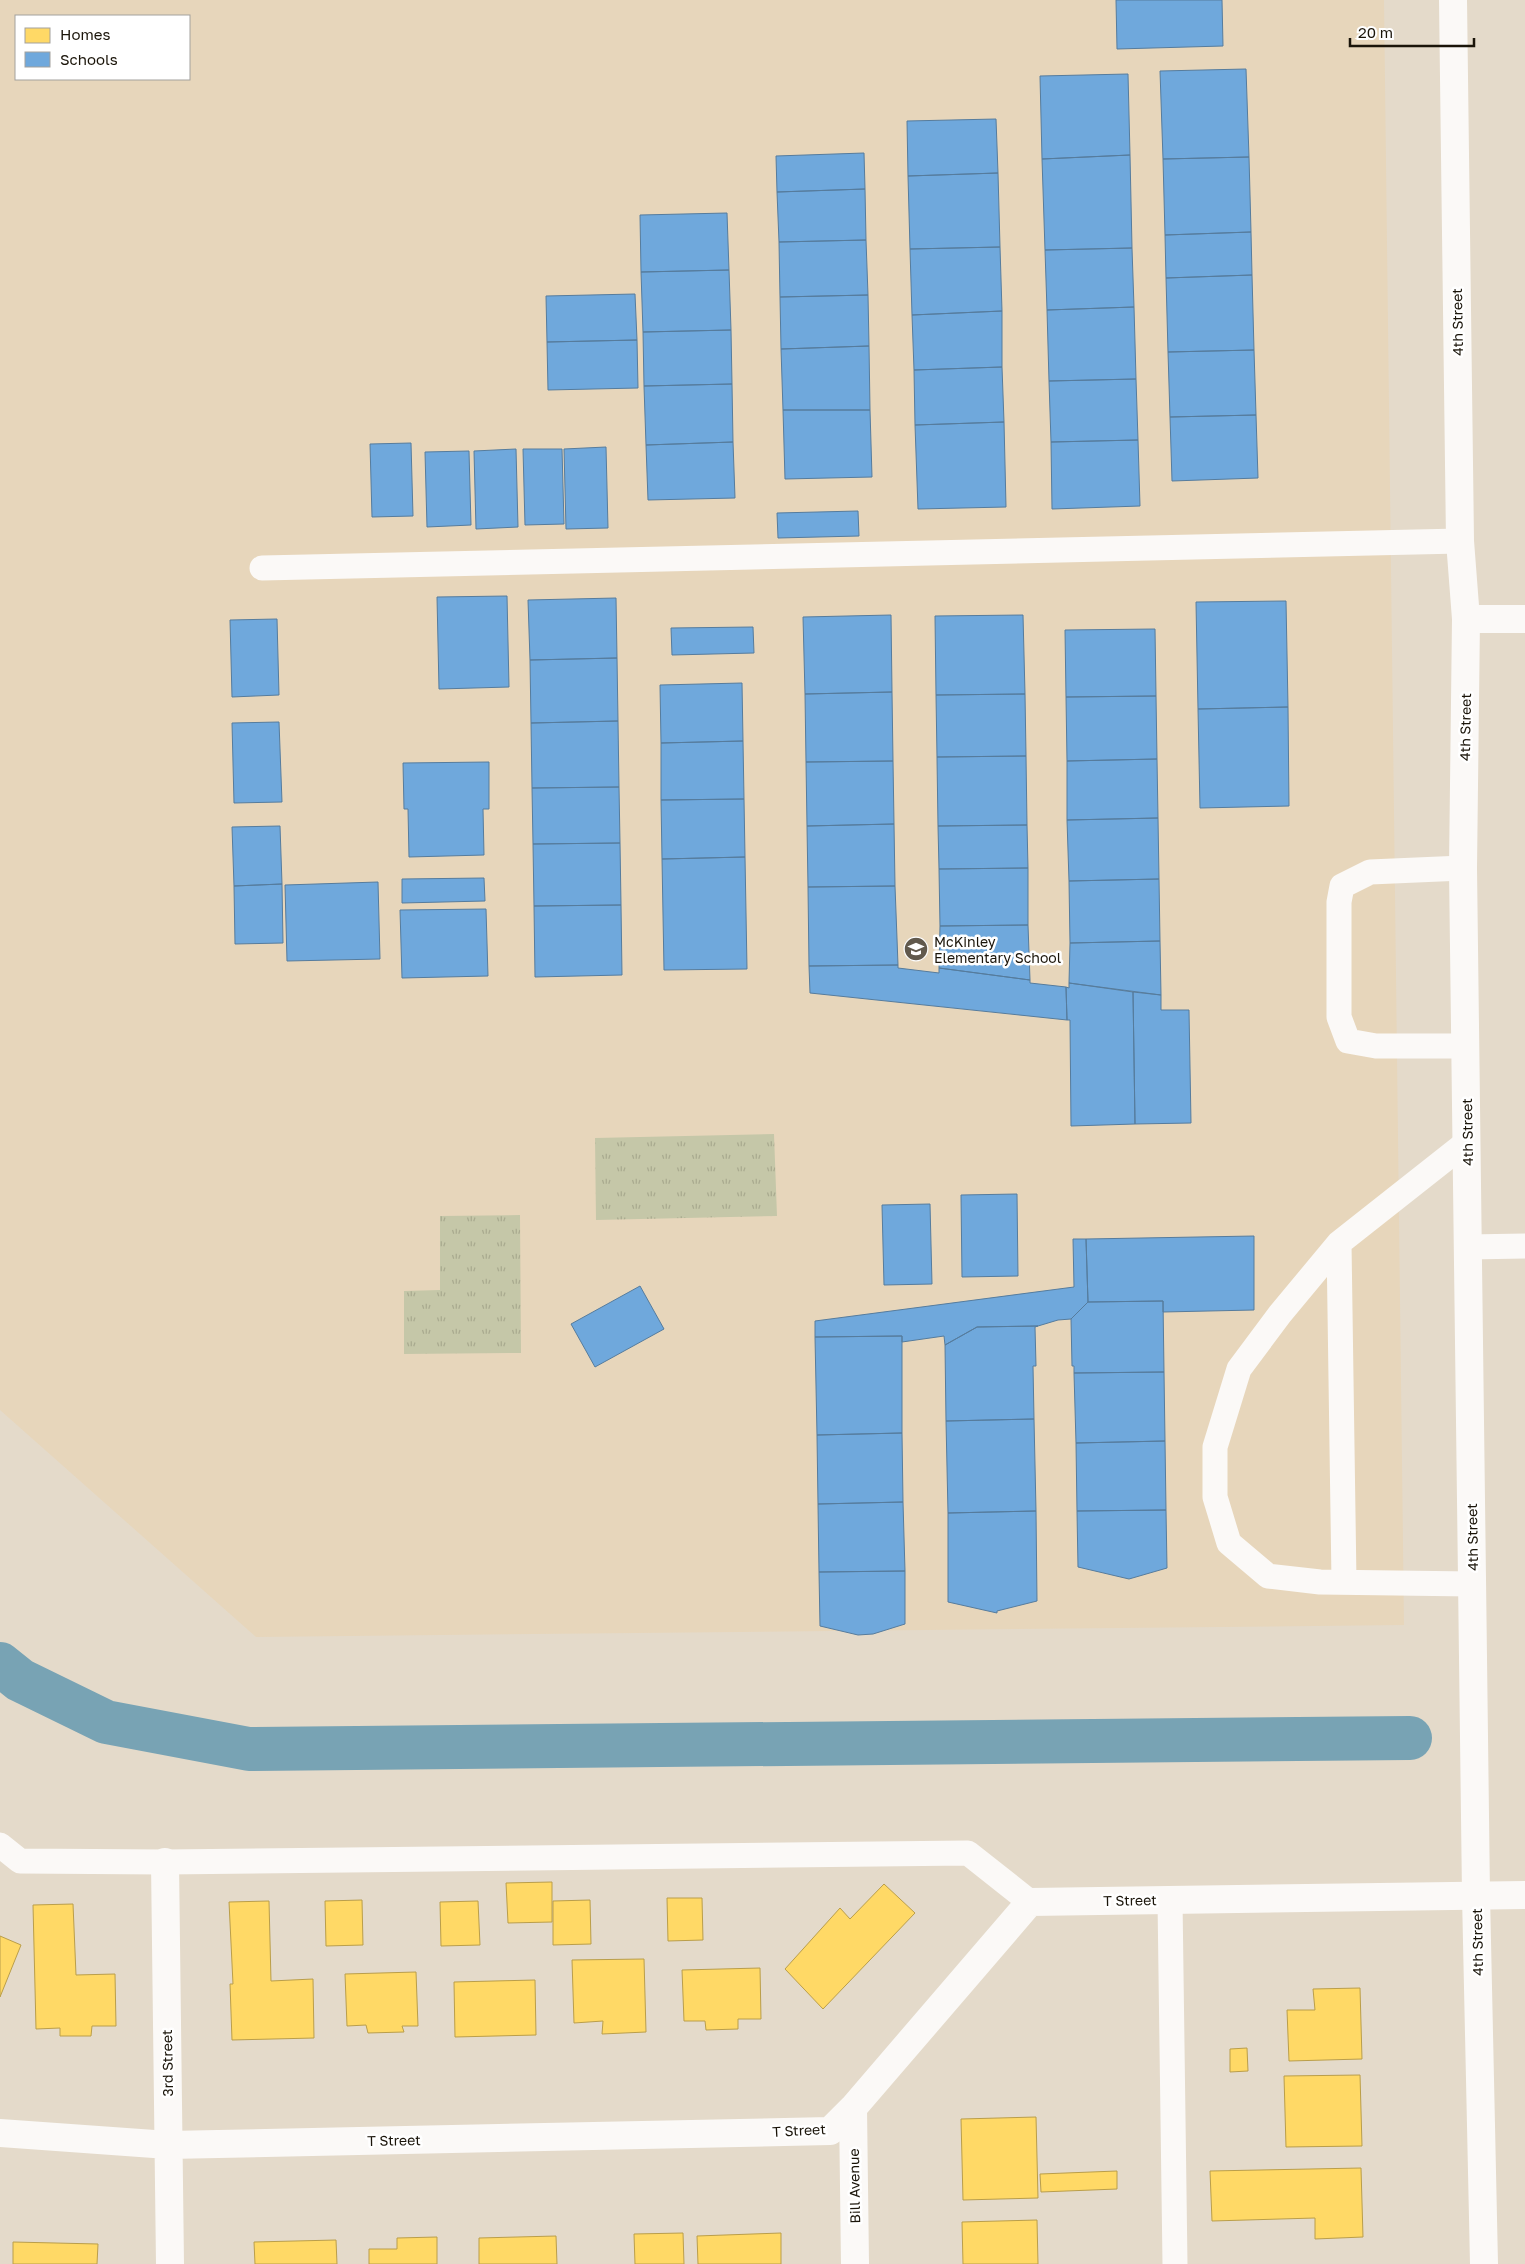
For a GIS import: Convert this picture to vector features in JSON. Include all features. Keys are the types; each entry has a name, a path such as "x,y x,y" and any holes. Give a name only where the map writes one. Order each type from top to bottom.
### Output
{"street":[{"name":"4th Street","path":"1453,0 1460,541 1466,619 1463,868 1476,1895 1484,2264"},
{"path":"1466,619 1525,619"},
{"name":"3rd Street","path":"165,1862 170,2264"},
{"name":"T Street","path":"0,2132 168,2145 830,2131 853,2108 1030,1902 1525,1895"},
{"name":"Bill Avenue","path":"853,2108 855,2264"}],"lane":[{"path":"262,568 1460,541"},
{"path":"1463,868 1370,872 1342,886 1339,902 1338,1017 1348,1041 1376,1046 1466,1046"},
{"path":"1467,1142 1339,1243 1280,1314 1239,1369 1215,1446 1215,1497 1229,1543 1268,1576 1320,1582 1472,1584"},
{"path":"1339,1243 1344,1582"},
{"path":"1468,1247 1525,1246"},
{"path":"0,1845 20,1861 165,1862 968,1853 1030,1902"},
{"path":"1170,1900 1175,2264"}],"shaded area":[{"path":"0,0 1384,0 1404,1625 256,1637 0,1410"}],"green space":[{"path":"774,1134 777,1216 596,1220 595,1138"},
{"path":"520,1215 521,1353 404,1354 404,1291 440,1290 440,1216"}],"building: Homes":[{"path":"552,1882 552,1922 508,1923 506,1883"},
{"path":"884,1884 915,1913 823,2009 785,1969 840,1908 850,1919"},
{"path":"667,1898 702,1898 703,1940 668,1941"},
{"path":"362,1900 363,1945 326,1946 325,1901"},
{"path":"590,1900 591,1944 553,1945 553,1901"},
{"path":"269,1901 271,1981 313,1979 314,2038 232,2040 230,1984 233,1984 229,1902"},
{"path":"478,1901 480,1945 441,1946 440,1902"},
{"path":"73,1904 76,1975 115,1974 116,2026 92,2026 91,2036 60,2036 60,2028 36,2029 33,1905"},
{"path":"0,1936 21,1945 0,1997"},
{"path":"644,1959 646,2032 602,2034 603,2021 574,2023 572,1960"},
{"path":"760,1968 761,2019 738,2019 738,2029 706,2030 705,2021 684,2021 682,1970"},
{"path":"416,1972 418,2026 402,2026 404,2032 368,2033 366,2025 347,2026 345,1974"},
{"path":"535,1980 536,2035 455,2037 454,1982"},
{"path":"1360,1988 1362,2059 1289,2061 1287,2010 1315,2010 1313,1989"},
{"path":"1247,2048 1248,2071 1230,2072 1230,2049"},
{"path":"1360,2075 1362,2146 1286,2147 1284,2076"},
{"path":"1036,2117 1038,2198 963,2200 961,2119"},
{"path":"1361,2168 1363,2237 1315,2239 1315,2218 1212,2221 1210,2171"},
{"path":"1117,2171 1117,2189 1041,2192 1040,2174"},
{"path":"1037,2220 1038,2264 963,2264 962,2222"},
{"path":"683,2233 684,2264 635,2264 634,2234"},
{"path":"781,2233 781,2264 698,2264 697,2236"},
{"path":"556,2236 557,2264 479,2264 479,2238"},
{"path":"437,2237 437,2264 369,2264 369,2249 397,2249 397,2238"},
{"path":"336,2240 337,2264 255,2264 254,2242"},
{"path":"13,2242 98,2244 97,2264 13,2264"}],"building: Schools":[{"path":"1116,0 1222,0 1223,46 1117,49"},
{"path":"1246,69 1249,157 1163,159 1160,71"},
{"path":"1128,74 1130,155 1042,159 1040,76"},
{"path":"996,119 998,173 908,176 907,121"},
{"path":"864,153 865,189 777,192 776,156"},
{"path":"1130,155 1132,248 1045,250 1042,159"},
{"path":"1249,157 1251,232 1165,235 1163,159"},
{"path":"998,173 1000,247 910,249 908,176"},
{"path":"865,189 866,240 779,242 777,192"},
{"path":"727,213 729,270 641,272 640,215"},
{"path":"1251,232 1252,275 1166,278 1165,235"},
{"path":"866,240 868,295 780,297 779,242"},
{"path":"1000,247 1002,311 912,315 910,249"},
{"path":"1132,248 1134,307 1047,310 1045,250"},
{"path":"729,270 731,330 643,332 641,272"},
{"path":"1252,275 1254,350 1168,352 1166,278"},
{"path":"635,294 637,340 547,342 546,296"},
{"path":"868,295 869,346 781,349 780,297"},
{"path":"1134,307 1136,379 1049,381 1047,310"},
{"path":"1002,311 1002,367 914,370 912,315"},
{"path":"731,330 732,384 644,386 643,332"},
{"path":"637,340 638,388 548,390 547,342"},
{"path":"869,346 870,410 783,410 781,349"},
{"path":"1254,350 1256,415 1170,417 1168,352"},
{"path":"1002,367 1004,422 915,425 914,370"},
{"path":"1136,379 1138,440 1051,442 1049,381"},
{"path":"732,384 733,442 646,445 644,386"},
{"path":"783,410 870,410 872,477 785,479"},
{"path":"1256,415 1258,478 1172,481 1170,417"},
{"path":"1004,422 1006,507 918,509 915,425"},
{"path":"1138,440 1140,506 1052,509 1051,442"},
{"path":"733,442 735,498 648,500 646,445"},
{"path":"411,443 413,516 372,517 370,444"},
{"path":"606,447 608,528 566,529 564,449"},
{"path":"516,449 518,527 476,529 474,451"},
{"path":"523,449 562,449 564,524 525,525"},
{"path":"469,451 471,525 427,527 425,452"},
{"path":"858,511 859,536 778,538 777,513"},
{"path":"507,596 509,687 439,689 437,597"},
{"path":"616,598 617,658 530,660 528,600"},
{"path":"1286,601 1288,707 1198,709 1196,602"},
{"path":"891,615 892,692 805,694 803,617"},
{"path":"1023,615 1025,694 936,695 935,616"},
{"path":"277,619 279,695 232,697 230,620"},
{"path":"753,627 754,653 672,655 671,628"},
{"path":"1155,629 1156,696 1066,697 1065,630"},
{"path":"617,658 618,721 531,723 530,660"},
{"path":"742,683 743,741 661,743 660,685"},
{"path":"892,692 893,761 806,762 805,694"},
{"path":"1025,694 1026,756 937,757 936,695"},
{"path":"1156,696 1157,759 1067,761 1066,697"},
{"path":"1288,707 1289,806 1200,808 1198,709"},
{"path":"618,721 619,787 532,788 531,723"},
{"path":"279,722 282,802 234,803 232,723"},
{"path":"743,741 744,799 661,800 661,743"},
{"path":"1026,756 1027,825 938,826 937,757"},
{"path":"1157,759 1158,818 1067,820 1067,761"},
{"path":"893,761 894,824 807,826 806,762"},
{"path":"489,762 489,809 483,809 484,855 409,857 408,809 404,809 403,763"},
{"path":"619,787 620,843 533,844 532,788"},
{"path":"744,799 745,857 662,859 661,800"},
{"path":"1158,818 1159,879 1069,881 1067,820"},
{"path":"894,824 895,886 808,887 807,826"},
{"path":"1027,825 1028,868 939,869 938,826"},
{"path":"280,826 282,884 234,886 232,827"},
{"path":"620,843 621,905 534,906 533,844"},
{"path":"745,857 747,969 664,970 662,859"},
{"path":"1028,868 1028,925 940,926 939,869"},
{"path":"484,878 485,901 402,903 402,879"},
{"path":"1159,879 1160,941 1070,943 1069,881"},
{"path":"378,882 380,959 287,961 285,885"},
{"path":"282,884 283,943 235,944 234,886"},
{"path":"895,886 898,965 809,966 808,887"},
{"path":"621,905 622,975 535,977 534,906"},
{"path":"486,909 488,976 402,978 400,910"},
{"path":"1028,925 1030,980 939,968 940,926"},
{"path":"1160,941 1161,995 1069,983 1070,943"},
{"path":"898,965 898,968 939,973 939,968 1030,980 1030,983 1066,987 1067,1020 810,993 809,966"},
{"path":"1069,983 1133,992 1135,1124 1071,1126 1070,1020 1067,1020 1066,987 1069,988"},
{"path":"1133,992 1161,995 1161,1010 1189,1010 1191,1123 1135,1124"},
{"path":"1017,1194 1018,1276 962,1277 961,1195"},
{"path":"930,1204 932,1284 884,1285 882,1205"},
{"path":"1254,1236 1254,1310 1163,1312 1163,1301 1088,1302 1086,1239"},
{"path":"1073,1239 1086,1239 1088,1302 1071,1319 1058,1320 1038,1326 977,1327 945,1345 944,1336 902,1342 902,1336 815,1337 815,1321 1074,1287"},
{"path":"640,1286 664,1329 595,1367 571,1324"},
{"path":"1163,1301 1164,1372 1074,1373 1074,1366 1072,1366 1071,1319 1088,1302"},
{"path":"1038,1326 1035,1327 1036,1366 1033,1366 1034,1419 946,1421 945,1345 977,1327"},
{"path":"902,1336 902,1433 817,1435 815,1337"},
{"path":"1164,1372 1165,1441 1076,1443 1074,1373"},
{"path":"1034,1419 1036,1511 948,1513 946,1421"},
{"path":"902,1433 903,1502 818,1504 817,1435"},
{"path":"1165,1441 1166,1510 1077,1511 1076,1443"},
{"path":"903,1502 905,1571 819,1572 818,1504"},
{"path":"1166,1510 1167,1568 1129,1579 1078,1567 1077,1511"},
{"path":"1036,1511 1037,1601 997,1611 997,1613 948,1602 948,1513"},
{"path":"905,1571 905,1624 873,1634 858,1635 820,1626 819,1572"}],"waterway":[{"path":"0,1664 20,1680 106,1722 249,1749 1410,1738"}],"place":[{"name":"McKinley Elementary School","path":"916,949"}]}
